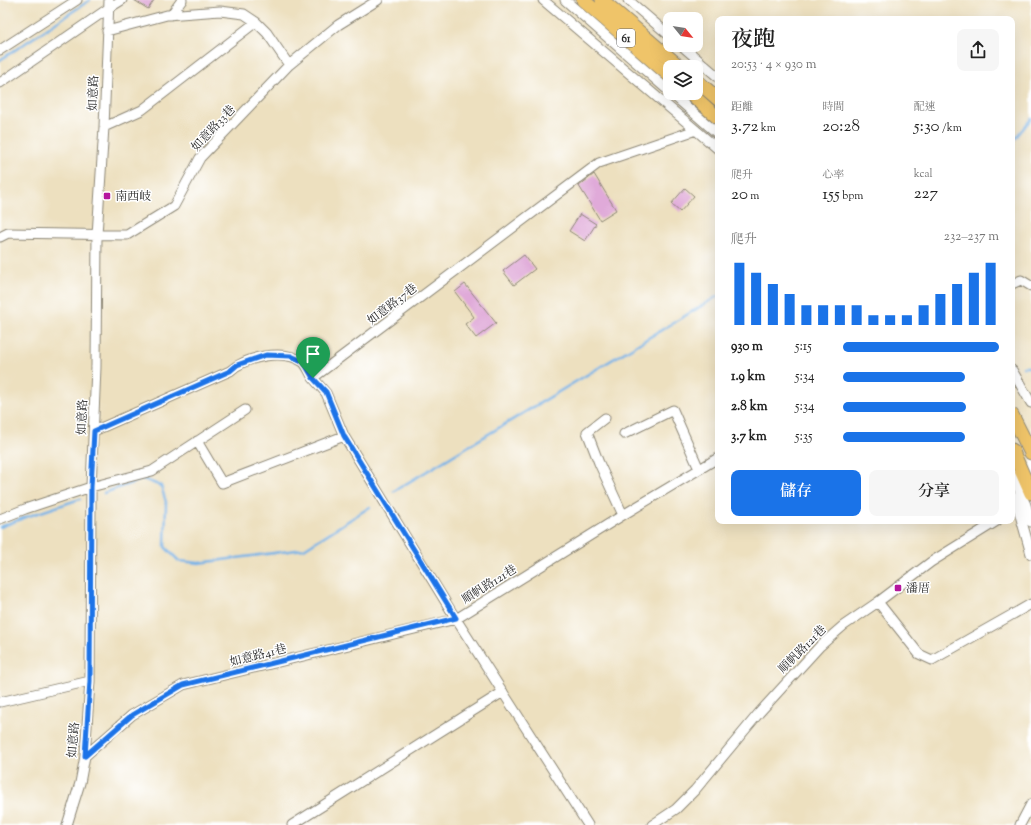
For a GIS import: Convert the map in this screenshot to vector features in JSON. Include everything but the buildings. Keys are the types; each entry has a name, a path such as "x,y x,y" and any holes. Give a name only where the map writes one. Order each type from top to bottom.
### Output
{"highway":[{"name":"61","path":"583,0 663,70"},
{"name":"61","path":"602,0 672,60"},
{"path":"703,86 715,96"},
{"path":"698,100 715,115"},
{"path":"1015,421 1031,453"},
{"path":"1015,457 1031,493"}],"street":[{"path":"0,50 77,0"},
{"path":"0,83 109,4 122,0"},
{"path":"171,15 182,0"},
{"name":"如意路33巷","path":"0,237 8,233 127,235 174,206 200,158 290,65 338,25 378,0"},
{"path":"544,0 715,146"},
{"path":"565,0 663,85"},
{"path":"628,0 663,30"},
{"name":"如意路","path":"67,825 80,784 85,756 90,681 91,487 96,367 97,235 104,127 109,4"},
{"path":"107,31 171,15 220,11 244,14 256,22 267,33 290,65"},
{"path":"104,127 142,110 256,22"},
{"path":"689,52 715,74"},
{"path":"680,100 715,131"},
{"name":"如意路37巷","path":"313,378 599,163 696,130"},
{"path":"1015,283 1021,280 1031,286"},
{"path":"94,431 230,371 237,365 266,355 291,356 304,362 313,378 326,392 344,436 502,692 588,825"},
{"path":"1015,375 1031,403"},
{"path":"0,519 91,487 152,471 245,410"},
{"path":"624,434 673,410 699,469"},
{"path":"605,418 587,432 599,463 623,515"},
{"path":"197,441 222,483 344,436"},
{"name":"順帆路121巷","path":"456,618 715,460"},
{"path":"1015,485 1022,507 1031,554"},
{"path":"1015,499 1022,507 1031,522"},
{"name":"順帆路121巷","path":"652,825 676,809 695,790 759,713 820,646 843,626 931,562 992,524"},
{"path":"878,602 920,654 932,660 1031,604"},
{"name":"如意路41巷","path":"85,756 132,715 183,685 456,618"},
{"path":"0,702 90,681"},
{"path":"297,824 502,692"},
{"path":"1020,825 1031,804"}],"waterway":[{"path":"0,60 90,0"},
{"path":"1015,138 1031,119"},
{"path":"394,491 715,298"},
{"path":"1023,367 1031,367"},
{"path":"104,493 143,479 161,486 166,502 165,547 179,561 199,563 304,549 370,507"},
{"path":"0,527 80,499"}],"place":[{"name":"南西岐","path":"107,196"},
{"name":"潘厝","path":"898,588"}],"route":[{"path":"266,355 291,356 304,362 313,378 326,392 344,436 456,618 183,685 132,715 85,756 90,681 91,487 94,431 230,371 237,365 266,355"}]}
